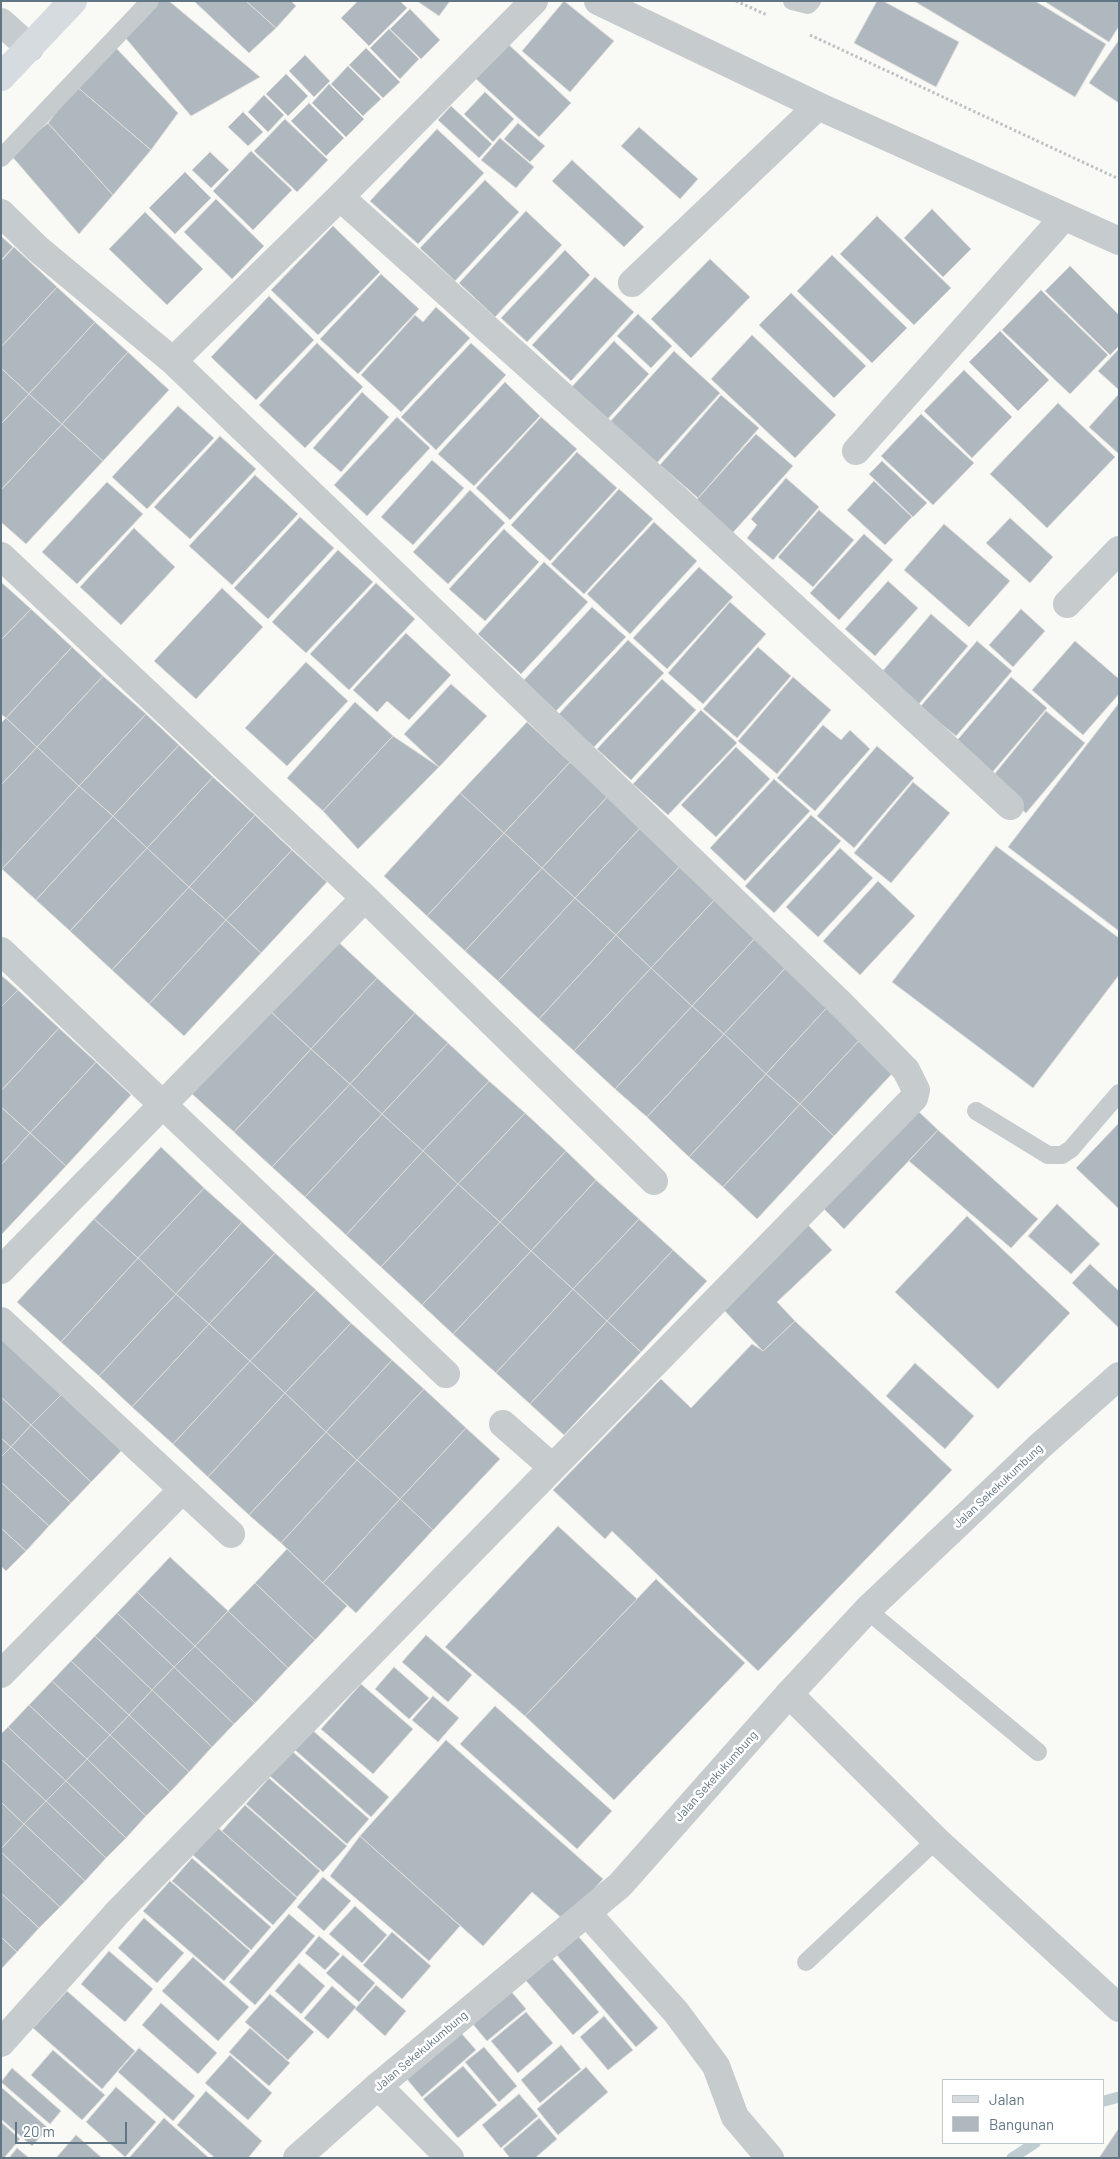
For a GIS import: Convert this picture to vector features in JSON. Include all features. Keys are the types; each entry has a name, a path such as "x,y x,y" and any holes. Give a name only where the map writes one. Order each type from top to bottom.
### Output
{"main road":[{"path":"1,77 73,1"}],"street":[{"path":"172,362 340,197 534,1"},
{"path":"598,1 818,106 1119,242"},
{"path":"1,22 30,48"},
{"path":"632,283 818,106"},
{"path":"340,197 644,469 1010,806"},
{"path":"1,212 38,249 172,362 840,1003 906,1070 916,1090 914,1098 118,1912 1,2043"},
{"path":"856,451 1064,218"},
{"path":"1067,604 1119,550"},
{"path":"1,556 365,898 654,1181"},
{"path":"1,1270 365,898"},
{"path":"1,951 446,1374"},
{"path":"1,1321 231,1534"},
{"name":"Jalan Sekekukumbung","path":"297,2158 378,2086 620,1885 789,1694 867,1610 1040,1446 1119,1376"},
{"path":"503,1424 552,1467"},
{"path":"1,1674 182,1490"},
{"path":"789,1694 936,1840 1119,2008"},
{"path":"587,1913 676,2012 716,2066 735,2117 770,2158"},
{"path":"378,2086 450,2158"}],"lane":[{"path":"1,158 150,1"},
{"path":"792,1 808,5 812,1"},
{"path":"976,1110 1048,1155 1062,1155 1071,1149 1119,1093"},
{"path":"867,1610 1038,1752"},
{"path":"806,1962 936,1840"}],"path":[{"path":"736,1 771,17"},
{"path":"806,33 1119,179"}],"building":[{"path":"157,1 169,1 260,77 191,116 124,36"},
{"path":"194,1 246,1 276,28 249,53"},
{"path":"246,1 291,1 296,6 276,28"},
{"path":"358,1 400,1 407,8 369,46 341,18"},
{"path":"417,1 450,1 439,16"},
{"path":"564,1 614,41 570,92 522,51"},
{"path":"877,1 883,1 959,42 936,87 854,43"},
{"path":"914,1 1035,1 1106,44 1075,97"},
{"path":"1044,1 1119,1 1119,26 1109,42"},
{"path":"410,9 440,40 421,59 390,29"},
{"path":"389,29 419,59 400,79 370,48"},
{"path":"1119,40 1119,103 1089,83"},
{"path":"507,43 571,103 539,137 474,77"},
{"path":"115,47 178,113 151,150 76,86"},
{"path":"366,48 400,82 383,98 349,65"},
{"path":"305,55 330,81 314,97 289,71"},
{"path":"348,66 381,99 363,116 331,84"},
{"path":"286,74 308,96 288,116 266,94"},
{"path":"329,84 364,119 346,137 312,103"},
{"path":"76,86 151,150 113,195 48,123"},
{"path":"485,92 514,119 493,142 464,114"},
{"path":"264,95 284,115 268,132 248,112"},
{"path":"309,103 344,138 326,156 291,121"},
{"path":"451,106 492,144 479,158 438,120"},
{"path":"243,112 263,132 248,146 228,127"},
{"path":"285,119 328,160 297,192 254,151"},
{"path":"48,123 113,195 79,234 10,154"},
{"path":"518,123 545,146 530,162 504,139"},
{"path":"639,127 698,179 680,199 621,146"},
{"path":"437,129 484,173 418,244 370,201"},
{"path":"500,138 534,167 516,188 481,160"},
{"path":"251,151 292,190 253,230 213,191"},
{"path":"210,152 229,170 211,188 192,170"},
{"path":"572,160 644,227 624,247 552,181"},
{"path":"185,172 211,198 175,234 149,208"},
{"path":"485,180 519,212 455,281 420,248"},
{"path":"216,199 264,246 232,279 184,232"},
{"path":"932,209 971,249 943,277 904,238"},
{"path":"526,211 562,245 495,317 459,283"},
{"path":"145,212 203,269 167,305 109,249"},
{"path":"877,216 951,288 914,325 840,254"},
{"path":"333,226 380,272 318,335 271,290"},
{"path":"1,236 13,247 1,260"},
{"path":"14,247 57,287 1,347 1,261"},
{"path":"565,250 590,275 527,342 501,318"},
{"path":"832,255 907,328 872,363 797,291"},
{"path":"710,259 750,297 691,358 651,319"},
{"path":"1070,266 1119,315 1119,346 1110,355 1045,291"},
{"path":"381,274 419,309 358,374 320,339"},
{"path":"595,277 634,312 571,381 532,345"},
{"path":"57,287 95,322 29,394 1,368 1,347"},
{"path":"1041,290 1108,355 1070,394 1002,330"},
{"path":"791,293 866,366 834,398 759,325"},
{"path":"269,296 314,340 256,400 211,357"},
{"path":"436,307 470,338 401,412 361,375 415,315 423,322"},
{"path":"638,314 672,346 651,368 617,336"},
{"path":"95,322 128,352 62,424 29,394"},
{"path":"1000,331 1049,380 1018,411 969,362"},
{"path":"752,335 836,415 795,458 711,379"},
{"path":"614,341 649,374 604,423 569,390"},
{"path":"317,343 363,387 305,448 259,405"},
{"path":"471,343 506,375 436,450 401,417"},
{"path":"1119,349 1119,390 1098,371"},
{"path":"674,351 720,393 655,465 608,424"},
{"path":"128,352 169,390 103,461 62,424"},
{"path":"1,368 29,394 1,424"},
{"path":"964,370 1012,417 972,458 924,411"},
{"path":"505,382 540,416 474,486 438,454"},
{"path":"362,392 389,417 341,472 313,448"},
{"path":"29,394 62,424 1,490 1,424"},
{"path":"721,395 759,428 698,498 660,465"},
{"path":"1119,395 1119,454 1089,427"},
{"path":"1058,403 1115,457 1047,528 990,474"},
{"path":"178,406 214,438 147,509 112,477"},
{"path":"921,414 974,463 933,505 881,456"},
{"path":"397,417 430,448 367,516 334,485"},
{"path":"541,417 577,449 510,520 476,488"},
{"path":"62,424 103,461 26,544 1,522 1,490"},
{"path":"756,434 793,466 727,539 691,506"},
{"path":"220,436 256,469 190,539 154,507"},
{"path":"577,452 617,488 550,561 511,525"},
{"path":"432,460 464,488 413,545 381,517"},
{"path":"882,461 927,503 913,517 869,474"},
{"path":"255,475 298,514 232,585 189,546"},
{"path":"786,478 819,507 773,560 747,538 757,525 751,519"},
{"path":"874,481 912,517 885,545 847,510"},
{"path":"107,482 143,514 77,584 42,552"},
{"path":"619,489 653,519 584,594 551,564"},
{"path":"470,490 505,523 448,584 413,552"},
{"path":"819,510 854,540 813,587 778,557"},
{"path":"300,517 334,548 268,619 234,588"},
{"path":"1010,518 1053,557 1030,583 986,543"},
{"path":"654,522 697,561 630,634 587,594"},
{"path":"944,524 1010,581 969,627 904,570"},
{"path":"134,528 175,567 121,625 80,587"},
{"path":"504,529 539,562 485,621 449,589"},
{"path":"864,534 893,560 839,620 810,593"},
{"path":"338,550 373,582 306,653 272,622"},
{"path":"544,562 588,602 521,674 478,634"},
{"path":"699,567 733,597 667,669 633,638"},
{"path":"888,581 918,608 875,656 845,629"},
{"path":"1,582 31,609 1,640"},
{"path":"376,583 415,619 349,690 310,654"},
{"path":"222,588 263,627 196,699 154,661"},
{"path":"730,602 766,634 703,704 668,673"},
{"path":"592,607 626,637 556,711 523,681"},
{"path":"31,609 72,647 6,718 1,714 1,640"},
{"path":"1021,609 1045,631 1013,667 989,645"},
{"path":"931,614 968,646 918,705 881,673"},
{"path":"406,633 451,675 409,720 387,701 377,712 353,690"},
{"path":"628,640 664,673 594,747 558,715"},
{"path":"977,641 1012,671 956,736 920,707"},
{"path":"1075,641 1119,679 1119,694 1083,735 1032,690"},
{"path":"72,647 103,676 37,747 6,718"},
{"path":"758,647 791,676 737,738 703,709"},
{"path":"306,662 348,701 287,766 245,728"},
{"path":"103,676 146,714 79,786 37,747"},
{"path":"793,677 831,710 777,774 738,741"},
{"path":"1011,677 1047,708 990,775 954,744"},
{"path":"662,679 696,710 631,780 597,749"},
{"path":"451,684 487,716 439,767 404,734"},
{"path":"355,702 393,736 323,811 287,778"},
{"path":"1119,703 1119,931 1008,847"},
{"path":"701,710 737,743 668,815 633,784"},
{"path":"1046,711 1085,743 1026,813 988,782"},
{"path":"146,714 179,745 113,816 79,786"},
{"path":"6,718 37,747 1,785 1,723"},
{"path":"527,722 570,762 504,833 460,793"},
{"path":"823,725 841,740 850,730 870,749 815,811 777,778"},
{"path":"393,736 439,767 358,849 323,811"},
{"path":"179,745 213,777 147,848 113,816"},
{"path":"877,746 914,778 854,848 817,816"},
{"path":"37,747 79,786 2,869 1,785"},
{"path":"736,747 770,779 716,837 681,805"},
{"path":"570,762 608,796 542,868 504,833"},
{"path":"213,777 255,815 189,887 147,848"},
{"path":"774,779 810,811 745,881 710,848"},
{"path":"913,782 950,813 891,883 854,853"},
{"path":"79,786 113,816 36,900 2,869"},
{"path":"460,793 504,833 427,916 384,876"},
{"path":"608,796 641,827 575,898 542,868"},
{"path":"255,815 292,850 226,920 189,887"},
{"path":"811,815 841,841 774,913 745,886"},
{"path":"113,816 147,848 70,931 36,900"},
{"path":"641,827 682,864 616,935 575,898"},
{"path":"504,833 542,868 465,951 427,916"},
{"path":"996,846 1119,938 1119,975 1033,1088 892,982"},
{"path":"147,848 189,887 112,970 70,931"},
{"path":"840,848 873,878 818,937 786,907"},
{"path":"292,850 327,882 261,953 226,920"},
{"path":"682,864 717,897 651,968 616,935"},
{"path":"542,868 575,898 498,981 465,951"},
{"path":"878,881 915,916 860,975 823,941"},
{"path":"189,887 226,920 149,1004 112,970"},
{"path":"717,897 759,934 692,1006 651,968"},
{"path":"575,898 616,935 539,1019 498,981"},
{"path":"226,920 261,953 184,1036 149,1004"},
{"path":"759,934 790,963 724,1034 692,1006"},
{"path":"616,935 651,968 574,1051 539,1019"},
{"path":"334,938 377,978 311,1049 268,1009"},
{"path":"790,963 832,1002 766,1074 724,1034"},
{"path":"651,968 692,1006 615,1089 574,1051"},
{"path":"1,975 18,990 1,1007"},
{"path":"377,978 415,1013 350,1084 311,1049"},
{"path":"18,990 59,1028 1,1091 1,1007"},
{"path":"832,1002 866,1033 800,1104 766,1074"},
{"path":"692,1006 724,1034 647,1117 615,1089"},
{"path":"268,1009 311,1049 234,1132 190,1092"},
{"path":"415,1013 448,1043 382,1114 350,1084"},
{"path":"59,1028 96,1062 30,1133 1,1107 1,1091"},
{"path":"866,1033 900,1065 834,1136 800,1104"},
{"path":"724,1034 766,1074 689,1157 647,1117"},
{"path":"448,1043 489,1081 423,1151 382,1114"},
{"path":"311,1049 350,1084 272,1167 234,1132"},
{"path":"96,1062 131,1095 66,1166 30,1133"},
{"path":"766,1074 800,1104 723,1187 689,1157"},
{"path":"489,1081 525,1113 458,1184 423,1151"},
{"path":"350,1084 382,1114 305,1197 272,1167"},
{"path":"800,1104 834,1136 757,1219 723,1187"},
{"path":"1,1107 30,1133 1,1165"},
{"path":"917,1110 938,1130 844,1229 823,1208"},
{"path":"525,1113 566,1151 500,1222 458,1184"},
{"path":"382,1114 423,1151 346,1235 305,1197"},
{"path":"1119,1123 1119,1209 1076,1168"},
{"path":"938,1130 1038,1219 1011,1248 909,1161"},
{"path":"30,1133 66,1166 1,1235 1,1165"},
{"path":"161,1147 204,1188 138,1258 94,1219"},
{"path":"423,1151 458,1184 381,1267 346,1235"},
{"path":"566,1151 596,1180 531,1251 500,1222"},
{"path":"596,1180 639,1219 573,1289 531,1251"},
{"path":"458,1184 500,1222 422,1305 381,1267"},
{"path":"204,1188 242,1222 176,1294 138,1258"},
{"path":"1057,1204 1100,1244 1071,1274 1028,1236"},
{"path":"967,1216 1070,1313 998,1389 895,1292"},
{"path":"94,1219 138,1258 61,1342 17,1302"},
{"path":"639,1219 673,1250 607,1321 573,1289"},
{"path":"242,1222 275,1253 209,1324 176,1294"},
{"path":"500,1222 531,1251 453,1334 422,1305"},
{"path":"807,1224 832,1250 777,1302 795,1321 763,1351 721,1307"},
{"path":"673,1250 707,1281 641,1352 607,1321"},
{"path":"531,1251 573,1289 496,1373 453,1334"},
{"path":"275,1253 316,1290 250,1361 209,1324"},
{"path":"138,1258 176,1294 99,1376 61,1342"},
{"path":"1090,1264 1119,1291 1119,1328 1072,1283"},
{"path":"573,1289 607,1321 530,1404 496,1373"},
{"path":"316,1290 351,1323 285,1393 250,1361"},
{"path":"176,1294 209,1324 132,1407 99,1376"},
{"path":"607,1321 641,1352 564,1435 530,1404"},
{"path":"795,1321 952,1470 758,1671 612,1531 605,1539 553,1490 661,1379 691,1408 752,1344 763,1351"},
{"path":"351,1323 392,1360 326,1432 285,1393"},
{"path":"209,1324 250,1361 173,1444 132,1407"},
{"path":"7,1336 65,1391 31,1425 1,1397 1,1342"},
{"path":"392,1360 424,1389 357,1460 326,1432"},
{"path":"250,1361 285,1393 208,1477 173,1444"},
{"path":"915,1363 974,1416 945,1449 886,1396"},
{"path":"424,1389 466,1428 400,1499 357,1460"},
{"path":"65,1391 125,1447 91,1482 31,1425"},
{"path":"285,1393 326,1432 249,1515 208,1477"},
{"path":"1,1397 31,1425 11,1447 1,1438"},
{"path":"31,1425 91,1482 71,1503 11,1447"},
{"path":"466,1428 500,1459 433,1530 400,1499"},
{"path":"326,1432 357,1460 281,1543 249,1515"},
{"path":"1,1438 11,1447 1,1457"},
{"path":"11,1447 71,1503 49,1526 1,1482 1,1457"},
{"path":"357,1460 400,1499 323,1583 281,1543"},
{"path":"1,1482 49,1526 26,1551 1,1528"},
{"path":"400,1499 433,1530 356,1613 323,1583"},
{"path":"558,1526 637,1599 525,1716 445,1647"},
{"path":"1,1528 26,1551 6,1571 1,1566"},
{"path":"287,1549 347,1606 315,1640 255,1583"},
{"path":"170,1557 228,1611 195,1646 137,1592"},
{"path":"656,1579 745,1663 614,1800 525,1716"},
{"path":"255,1583 315,1640 288,1668 228,1611"},
{"path":"137,1592 195,1646 174,1667 117,1613"},
{"path":"228,1611 288,1668 255,1703 195,1646"},
{"path":"117,1613 174,1667 152,1690 95,1636"},
{"path":"426,1635 472,1675 448,1702 402,1662"},
{"path":"95,1636 152,1690 129,1715 71,1661"},
{"path":"195,1646 255,1703 234,1724 174,1667"},
{"path":"71,1661 129,1715 110,1735 52,1681"},
{"path":"174,1667 234,1724 212,1747 152,1690"},
{"path":"394,1667 429,1698 409,1719 375,1689"},
{"path":"52,1681 110,1735 87,1759 29,1705"},
{"path":"361,1684 413,1729 373,1774 321,1729"},
{"path":"152,1690 212,1747 189,1772 129,1715"},
{"path":"433,1696 459,1718 438,1742 412,1720"},
{"path":"29,1705 87,1759 66,1781 8,1727"},
{"path":"495,1706 612,1811 577,1849 460,1744"},
{"path":"129,1715 189,1772 170,1792 110,1735"},
{"path":"8,1727 66,1781 46,1801 1,1759 1,1734"},
{"path":"311,1729 389,1797 371,1817 294,1749"},
{"path":"110,1735 170,1792 146,1816 87,1759"},
{"path":"446,1740 603,1879 565,1921 532,1892 483,1946 360,1836"},
{"path":"293,1752 369,1819 347,1844 270,1776"},
{"path":"1,1759 46,1801 24,1824 1,1802"},
{"path":"87,1759 146,1816 126,1838 66,1781"},
{"path":"269,1778 347,1846 323,1872 246,1804"},
{"path":"66,1781 126,1838 106,1858 46,1801"},
{"path":"46,1801 106,1858 85,1881 24,1824"},
{"path":"1,1802 24,1824 1,1849"},
{"path":"245,1805 320,1871 297,1897 222,1831"},
{"path":"24,1824 85,1881 60,1907 1,1852 1,1849"},
{"path":"217,1827 297,1898 273,1925 193,1855"},
{"path":"360,1836 460,1926 429,1961 330,1876"},
{"path":"1,1852 60,1907 39,1928 1,1893"},
{"path":"192,1858 271,1927 251,1950 172,1881"},
{"path":"323,1877 351,1901 324,1931 297,1907"},
{"path":"170,1881 250,1951 224,1981 143,1911"},
{"path":"1,1893 39,1928 17,1952 1,1937"},
{"path":"355,1906 387,1935 362,1963 329,1934"},
{"path":"289,1914 315,1936 255,2005 229,1982"},
{"path":"144,1918 184,1953 157,1983 118,1948"},
{"path":"392,1932 431,1966 402,1999 363,1965"},
{"path":"319,1936 340,1954 325,1970 305,1953"},
{"path":"578,1936 658,2028 636,2047 556,1954"},
{"path":"1,1937 17,1952 1,1969"},
{"path":"109,1951 153,1989 125,2022 81,1984"},
{"path":"548,1954 599,2012 573,2035 522,1976"},
{"path":"343,1955 375,1983 359,2002 326,1973"},
{"path":"193,1957 249,2007 218,2041 162,1991"},
{"path":"299,1963 325,1986 301,2014 275,1991"},
{"path":"376,1985 406,2011 385,2036 355,2009"},
{"path":"332,1986 356,2007 328,2039 304,2018"},
{"path":"510,1990 526,2009 487,2041 472,2023"},
{"path":"67,1991 135,2051 102,2089 33,2028"},
{"path":"270,1994 314,2032 288,2060 245,2022"},
{"path":"161,2003 217,2053 198,2074 142,2025"},
{"path":"526,2012 553,2043 518,2073 491,2041"},
{"path":"604,2016 633,2050 608,2070 580,2037"},
{"path":"454,2025 476,2050 422,2097 401,2072"},
{"path":"250,2028 290,2063 269,2086 229,2052"},
{"path":"561,2045 581,2069 540,2103 521,2080"},
{"path":"484,2047 517,2086 499,2102 465,2062"},
{"path":"139,2048 195,2096 173,2121 118,2072"},
{"path":"53,2050 105,2095 82,2120 31,2075"},
{"path":"230,2055 272,2093 248,2120 205,2083"},
{"path":"463,2066 497,2105 458,2138 423,2099"},
{"path":"586,2067 608,2092 558,2135 537,2109"},
{"path":"12,2068 61,2111 50,2124 1,2082"},
{"path":"1,2087 48,2128 32,2146 1,2119"},
{"path":"116,2087 156,2122 125,2157 86,2122"},
{"path":"206,2091 262,2141 248,2158 215,2158 177,2125"},
{"path":"519,2094 538,2116 501,2148 482,2125"},
{"path":"164,2118 209,2158 129,2158"},
{"path":"539,2118 557,2139 535,2158 510,2158 503,2149"},
{"path":"1,2122 20,2139 4,2158 1,2158"},
{"path":"1119,2128 1119,2158 1099,2158"},
{"path":"76,2135 102,2158 56,2158"},
{"path":"17,2148 29,2158 9,2158"}],"waterway":[{"path":"1105,2101 1119,2097"},
{"path":"1012,2158 1033,2144"}]}
